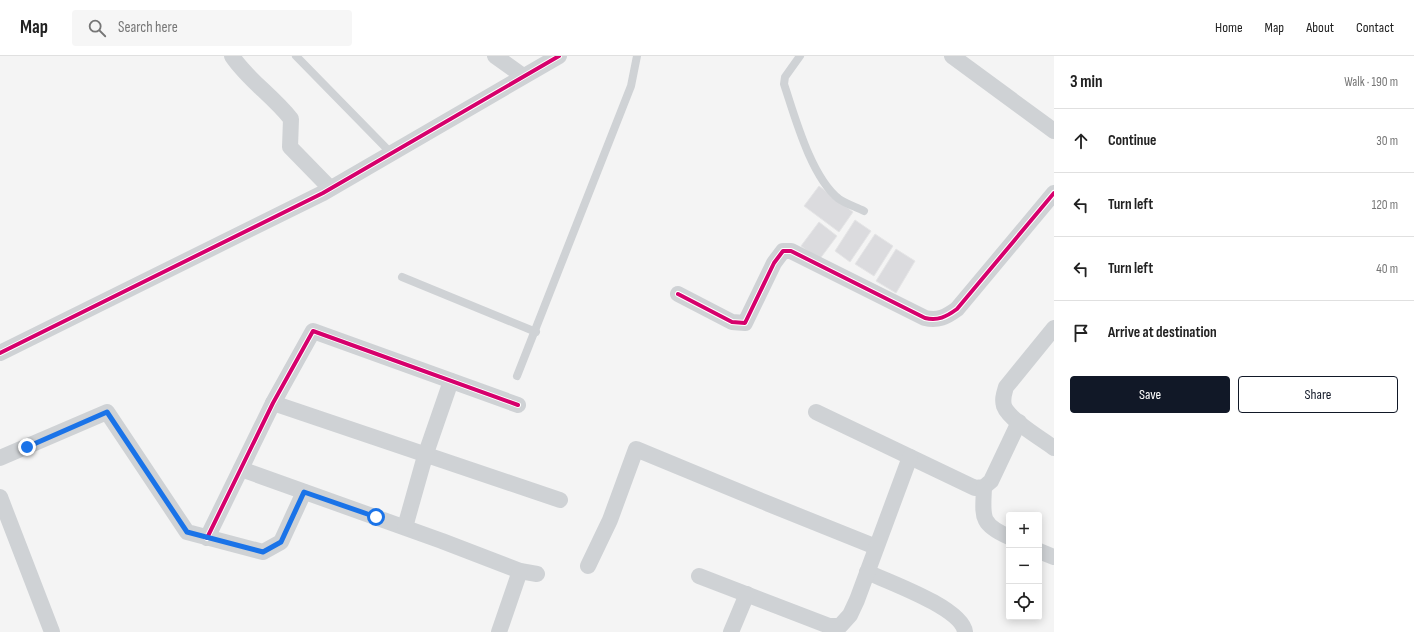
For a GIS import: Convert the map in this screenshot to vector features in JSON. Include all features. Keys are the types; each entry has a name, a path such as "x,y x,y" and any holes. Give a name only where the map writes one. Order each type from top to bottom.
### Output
{"street":[{"path":"232,56 239,66 272,97 291,119 290,147 330,188"},
{"path":"494,56 524,76"},
{"path":"0,353 330,188 559,56"},
{"path":"952,56 1054,131"},
{"path":"678,294 732,322 745,323 774,263 783,252 791,251 925,318 936,320 949,315 957,309 1054,193"},
{"path":"1054,328 1032,353 1004,392 1003,397 1004,407 1019,422 1054,448"},
{"path":"207,538 273,403 313,331 518,405"},
{"path":"405,528 425,456 451,381"},
{"path":"273,403 425,456 560,500"},
{"path":"0,458 107,412 187,532 263,552 281,542 304,492"},
{"path":"816,412 975,488 984,487 991,481 1019,422"},
{"path":"588,566 610,520 636,449 876,547"},
{"path":"699,576 829,626 840,626 850,615 910,457"},
{"path":"241,469 520,571 537,574"},
{"path":"984,487 983,516 991,528 1006,536"},
{"path":"0,497 52,632"},
{"path":"1042,551 1054,557"},
{"path":"499,632 520,571"},
{"path":"867,572 936,603 955,616 965,628 965,632"},
{"path":"731,632 747,594"}],"lane":[{"path":"296,56 391,153"},
{"path":"517,376 536,332 631,86 637,56"},
{"path":"800,56 785,77 784,84 801,135 824,182 839,198 864,211"},
{"path":"402,277 536,332"}],"building":[{"path":"819,186 853,212 839,232 804,206"},
{"path":"855,220 871,231 850,262 835,251"},
{"path":"819,222 837,236 819,260 801,246"},
{"path":"875,234 893,246 874,276 855,264"},
{"path":"896,249 915,261 896,293 876,281"}],"cycle path":[{"path":"0,353 323,193 559,56"},
{"path":"678,294 732,322 745,323 774,263 783,251 791,251 925,318 942,318 957,309 1054,193"},
{"path":"207,538 273,403 313,331 518,405"}],"route":[{"path":"27,447 107,412 187,532 263,552 281,542 304,492 376,517"}]}
